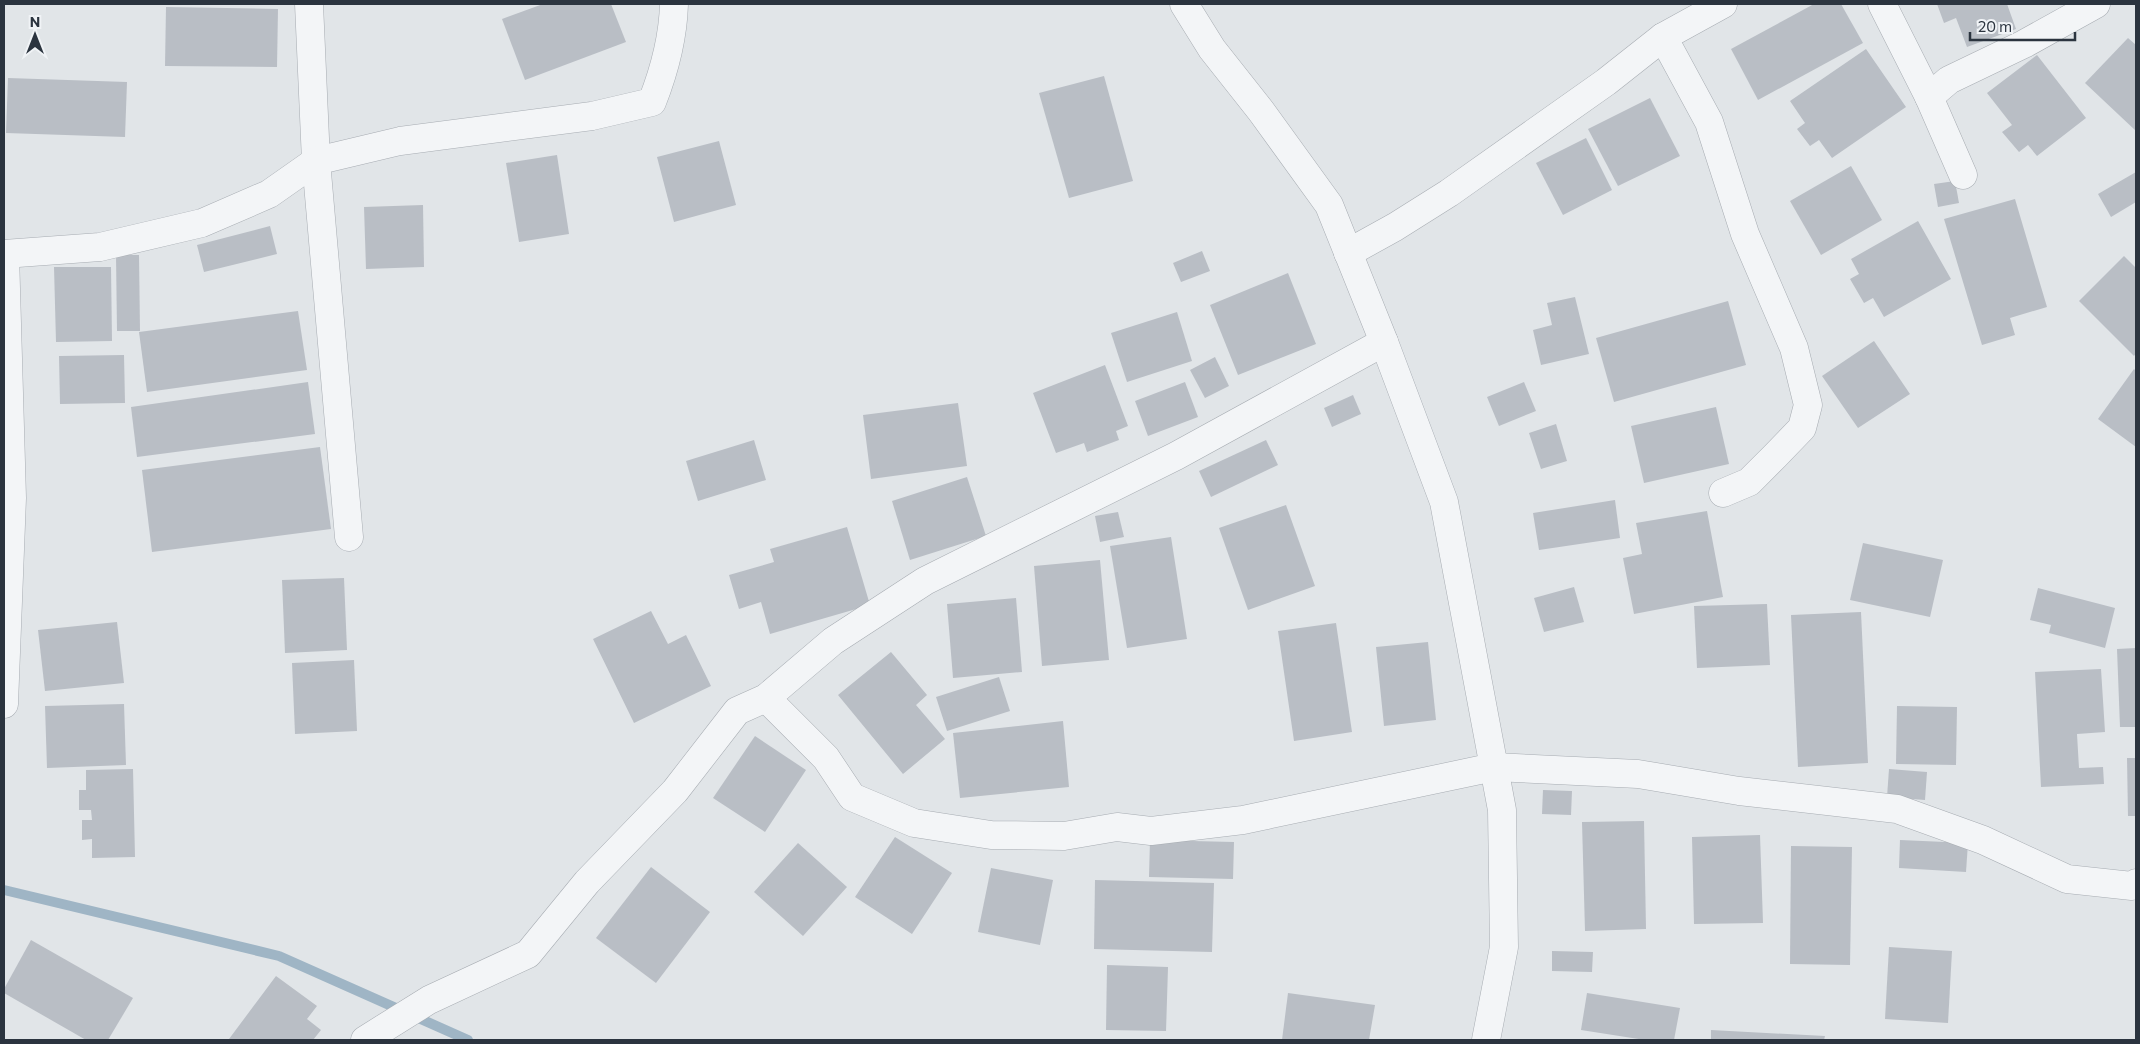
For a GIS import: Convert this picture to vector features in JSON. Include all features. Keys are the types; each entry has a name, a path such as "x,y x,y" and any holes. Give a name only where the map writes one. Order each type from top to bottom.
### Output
{"street":[{"path":"308,4 316,161 349,537"},
{"path":"4,704 12,498 5,254 100,247 202,223 269,194 316,161 400,141 592,116 652,102 666,67 674,28 674,4"},
{"path":"1184,4 1212,49 1261,111 1329,205 1384,342 1444,502 1502,810 1504,948 1486,1040"},
{"path":"1348,253 1395,227 1449,193 1606,82 1663,37 1723,4"},
{"path":"1882,4 1929,97 1963,175"},
{"path":"1929,97 1949,80 2024,44 2096,4"},
{"path":"1663,37 1709,122 1744,234 1794,348 1808,405 1802,428 1775,456 1749,482 1723,493"},
{"path":"365,1040 429,1000 528,954 587,882 675,791 737,710 766,698 833,641 924,581 1176,456 1384,342"},
{"path":"766,698 826,758 852,797 914,823 992,835 1064,836 1117,827 1151,831 1243,820 1494,767 1638,774 1739,791 1897,809 1983,840 2067,879 2132,886 2136,883"}],"building":[{"path":"543,4 611,4 626,42 525,80 502,19"},
{"path":"1814,4 1841,4 1863,43 1758,100 1731,49"},
{"path":"1937,4 2007,4 2016,29 1967,47 1956,18 1944,23"},
{"path":"166,7 278,9 277,67 165,66"},
{"path":"2128,38 2136,45 2136,131 2085,83"},
{"path":"1866,49 1906,107 1832,158 1819,140 1810,146 1797,129 1805,123 1790,101"},
{"path":"2037,55 2086,118 2037,156 2028,145 2019,152 2002,132 2012,125 1987,93"},
{"path":"1104,76 1133,181 1069,198 1039,93"},
{"path":"8,78 127,82 125,137 6,133"},
{"path":"1650,98 1680,156 1618,186 1588,129"},
{"path":"1586,138 1612,190 1563,215 1536,163"},
{"path":"719,141 736,205 674,222 657,157"},
{"path":"557,155 569,234 519,242 506,163"},
{"path":"1851,166 1882,220 1821,255 1790,201"},
{"path":"2136,172 2136,202 2111,217 2098,194"},
{"path":"1955,181 1959,203 1938,207 1934,184"},
{"path":"2015,199 2047,307 2010,318 2015,335 1982,345 1944,219"},
{"path":"423,205 424,267 366,269 364,207"},
{"path":"1918,221 1951,279 1884,317 1873,298 1864,303 1850,279 1859,274 1851,259"},
{"path":"270,226 277,254 204,272 197,245"},
{"path":"1202,251 1210,271 1181,282 1173,263"},
{"path":"116,255 139,255 140,331 117,331"},
{"path":"2124,256 2136,268 2136,353 2134,356 2079,301"},
{"path":"54,267 111,267 112,341 56,342"},
{"path":"1288,273 1316,344 1238,375 1210,305"},
{"path":"1575,297 1589,354 1541,365 1533,330 1552,325 1547,303"},
{"path":"1728,301 1746,365 1614,402 1596,338"},
{"path":"298,311 307,370 147,392 139,332"},
{"path":"1177,312 1192,361 1127,382 1111,333"},
{"path":"1874,341 1910,394 1858,428 1822,376"},
{"path":"124,355 125,403 60,404 59,356"},
{"path":"1215,357 1229,386 1205,398 1190,370"},
{"path":"1105,365 1128,426 1116,431 1119,440 1087,452 1084,443 1056,453 1033,393"},
{"path":"2134,369 2136,371 2136,447 2098,419"},
{"path":"308,382 315,434 137,457 131,407"},
{"path":"1185,382 1198,417 1148,436 1135,401"},
{"path":"1524,382 1536,411 1499,426 1487,397"},
{"path":"1353,395 1361,414 1332,427 1324,408"},
{"path":"958,403 967,466 871,479 863,415"},
{"path":"1716,407 1729,464 1644,483 1631,426"},
{"path":"1556,424 1567,461 1541,469 1529,433"},
{"path":"754,440 766,480 698,501 686,461"},
{"path":"1266,440 1278,465 1211,497 1199,471"},
{"path":"320,447 331,529 152,552 142,470"},
{"path":"967,477 986,536 910,560 892,501"},
{"path":"1615,500 1620,538 1539,550 1533,513"},
{"path":"1286,505 1315,586 1248,610 1219,528"},
{"path":"1707,511 1723,597 1634,614 1623,558 1642,554 1636,523"},
{"path":"1118,512 1124,537 1100,542 1095,516"},
{"path":"847,527 870,605 770,634 761,602 739,609 729,575 774,562 770,549"},
{"path":"1171,537 1187,639 1127,648 1110,546"},
{"path":"1863,543 1943,560 1930,617 1850,600"},
{"path":"1100,560 1109,660 1042,666 1034,566"},
{"path":"344,578 347,650 285,653 282,580"},
{"path":"1574,587 1584,622 1544,632 1534,598"},
{"path":"2038,588 2115,608 2105,648 2049,633 2051,625 2030,620"},
{"path":"1016,598 1022,672 953,678 947,604"},
{"path":"1767,604 1770,665 1697,668 1694,606"},
{"path":"651,611 668,644 686,635 711,686 634,723 593,639"},
{"path":"1861,612 1868,763 1798,767 1791,615"},
{"path":"117,622 124,683 45,691 38,630"},
{"path":"1336,623 1352,732 1294,741 1278,631"},
{"path":"1428,642 1436,720 1384,726 1376,647"},
{"path":"2136,648 2136,727 2120,727 2117,649"},
{"path":"891,652 927,695 916,705 945,739 903,774 838,695"},
{"path":"354,660 357,731 295,734 292,663"},
{"path":"2101,669 2105,732 2077,734 2079,768 2103,767 2104,784 2041,787 2035,672"},
{"path":"999,677 1010,711 947,731 936,697"},
{"path":"124,704 126,765 47,768 45,706"},
{"path":"1897,706 1957,707 1956,765 1896,764"},
{"path":"1063,721 1069,787 960,798 953,733"},
{"path":"755,736 806,770 765,832 713,798"},
{"path":"2127,758 2136,758 2136,816 2128,816"},
{"path":"133,769 135,857 92,858 92,839 82,840 82,820 92,820 91,810 79,810 79,790 86,790 86,770"},
{"path":"1889,769 1927,772 1925,800 1887,797"},
{"path":"1543,790 1572,791 1571,815 1542,814"},
{"path":"1644,821 1646,929 1585,931 1582,822"},
{"path":"1760,835 1763,923 1694,924 1692,837"},
{"path":"895,837 952,873 912,934 855,897"},
{"path":"1150,840 1234,842 1233,879 1149,877"},
{"path":"1900,840 1968,843 1966,872 1899,868"},
{"path":"798,843 847,887 803,936 754,892"},
{"path":"1791,846 1852,847 1850,965 1790,964"},
{"path":"651,867 710,912 656,983 596,938"},
{"path":"991,868 1053,880 1040,945 978,932"},
{"path":"1095,880 1214,883 1212,952 1094,949"},
{"path":"31,940 133,998 108,1040 86,1040 4,993 4,989"},
{"path":"1889,947 1952,951 1948,1023 1885,1019"},
{"path":"1552,951 1593,952 1592,972 1552,971"},
{"path":"1107,965 1168,967 1166,1031 1106,1030"},
{"path":"276,976 317,1006 307,1019 321,1030 313,1040 229,1039"},
{"path":"1288,993 1375,1005 1369,1040 1282,1040"},
{"path":"1587,993 1680,1008 1674,1040 1645,1040 1581,1030"},
{"path":"1711,1030 1825,1036 1824,1040 1711,1040"}],"waterway":[{"path":"4,890 279,956 468,1040"}]}
